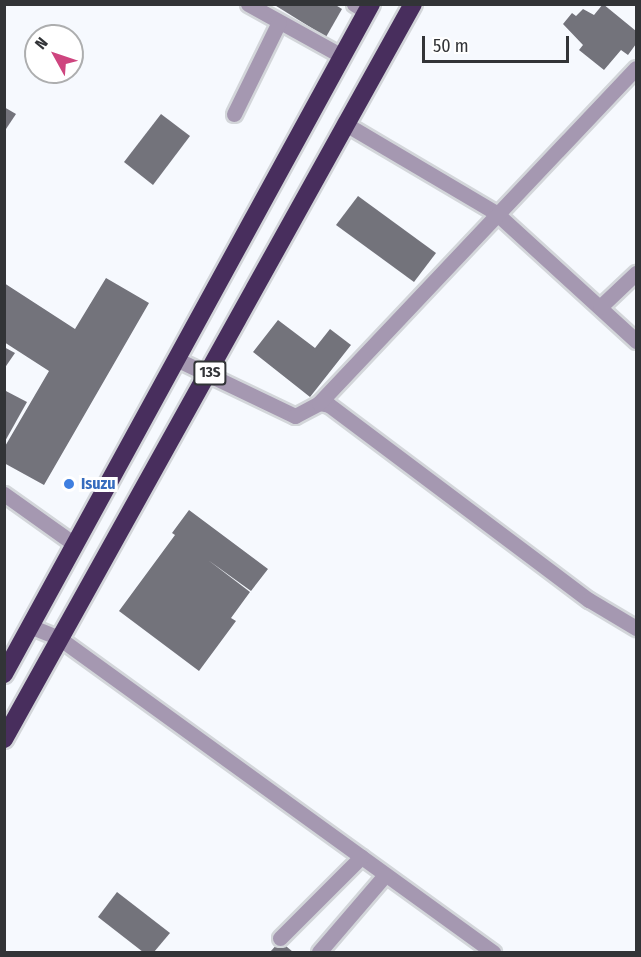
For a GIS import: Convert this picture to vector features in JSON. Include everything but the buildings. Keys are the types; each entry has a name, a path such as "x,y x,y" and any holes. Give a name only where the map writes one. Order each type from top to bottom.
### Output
{"highway":[{"name":"13S","path":"4,739 208,376 344,123 413,4"},
{"name":"13S","path":"4,674 32,627 74,544 342,56 364,7"}],"street":[{"path":"248,4 342,56"},
{"path":"234,114 279,22"},
{"path":"176,359 295,416 319,403 496,213 636,68"},
{"path":"344,123 496,213 636,341"},
{"path":"600,307 636,273"},
{"path":"319,403 329,405 589,600 636,628"},
{"path":"4,494 74,544"},
{"path":"32,627 59,638 493,952"},
{"path":"280,938 361,857"},
{"path":"319,952 386,875"}],"place":[{"name":"Isuzu","path":"69,484"}]}
